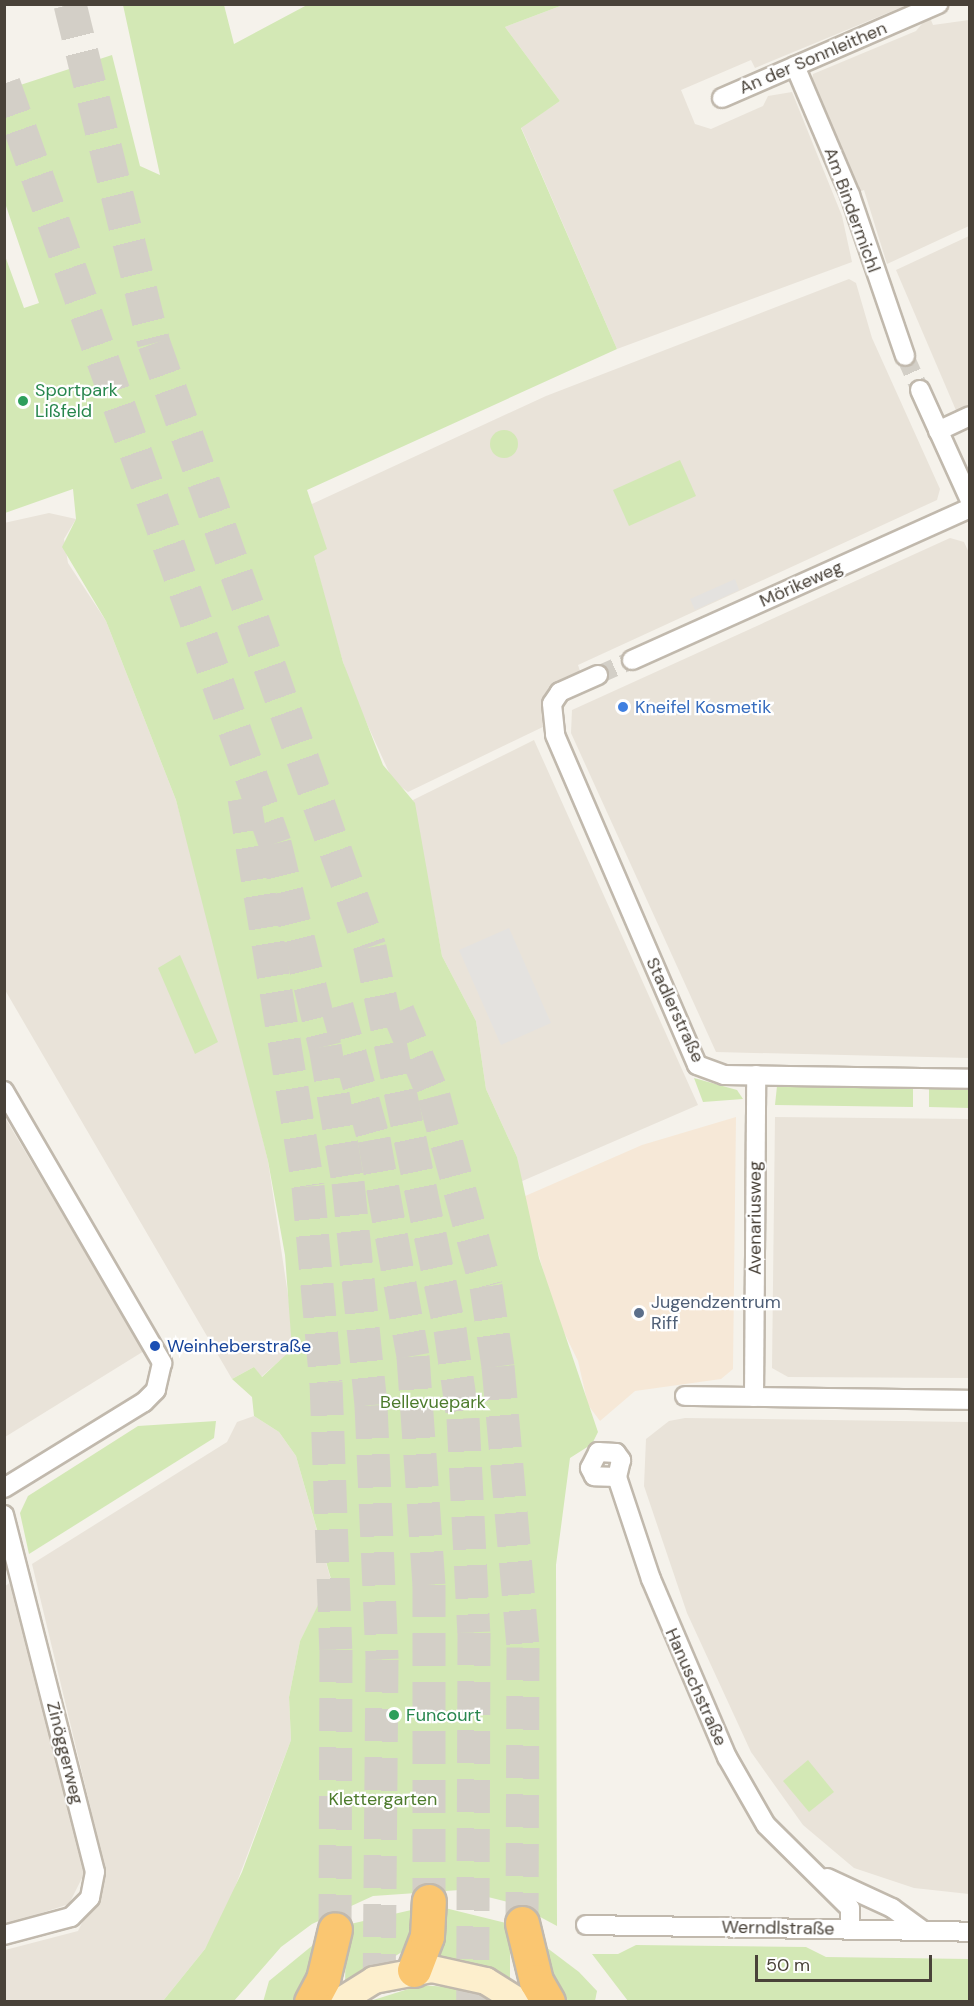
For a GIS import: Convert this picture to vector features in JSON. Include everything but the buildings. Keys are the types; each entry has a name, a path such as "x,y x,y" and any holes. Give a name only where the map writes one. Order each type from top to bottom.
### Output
{"highway":[{"path":"414,1970 427,1936 429,1901"},
{"path":"522,1923 529,2001"},
{"path":"311,2001 323,1979 335,1929 339,2001"}],"main road":[{"path":"339,2001 374,1980 414,1970 469,1974 529,2001"}],"street":[{"name":"An der Sonnleithen","path":"722,98 938,4"},
{"name":"Am Bindermichl","path":"795,66 850,195 905,356"},
{"path":"920,390 969,500"},
{"path":"938,431 969,416"},
{"name":"Mörikeweg","path":"632,660 969,508"},
{"name":"Stadlerstraße","path":"598,675 560,692 552,704 562,756 697,1065 724,1075 969,1079"},
{"name":"Avenariusweg","path":"754,1397 756,1075"},
{"path":"4,1091 158,1350 161,1377 144,1402 4,1488"},
{"path":"685,1396 969,1400"},
{"name":"Hanuschstraße","path":"617,1477 671,1631 727,1757 766,1826 850,1908 850,1929"},
{"name":"Zinöggerweg","path":"4,1515 95,1872 82,1909 4,1935"},
{"name":"Hanuschstraße","path":"814,1873 892,1908 924,1931"},
{"name":"Werndlstraße","path":"586,1925 969,1932"}],"shaded area":[{"path":"563,5 907,5 755,68 751,60 681,90 695,124 711,129 763,106 768,96 792,92 842,216 852,262 617,349 521,127 560,101 505,27"},
{"path":"929,15 933,25 969,20 969,226 887,264 864,190 853,194 811,89 813,74 916,31"},
{"path":"969,236 969,410 958,415 896,270"},
{"path":"849,279 856,283 872,338 940,489 937,500 578,665 581,674 547,725 408,792 393,781 352,691 332,626 314,556 312,504 546,396"},
{"path":"49,513 76,519 64,539 68,563 106,621 176,800 217,951 268,1161 292,1322 293,1349 261,1377 254,1367 232,1379 5,990 4,523"},
{"path":"950,538 964,542 970,555 969,1058 716,1052 571,733 572,710"},
{"path":"735,579 739,590 695,610 690,599"},
{"path":"534,740 698,1105 520,1182 517,1157 486,1089 476,1021 442,956 413,800"},
{"path":"509,928 551,1023 501,1045 459,950"},
{"path":"4,1116 144,1351 5,1437 4,1437"},
{"path":"736,1117 733,1369 721,1379 635,1391 600,1421 588,1405 578,1361 555,1314 523,1197 642,1145"},
{"path":"775,1117 969,1119 969,1378 788,1377 772,1368"},
{"path":"254,1416 279,1432 296,1456 331,1580 300,1641 289,1697 291,1740 229,1903 205,1949 163,2001 5,2002 5,1950 78,1931 102,1882 103,1860 32,1564 227,1442 237,1422"},
{"path":"685,1418 969,1422 969,1894 914,1888 854,1868 803,1825 751,1752 687,1613 644,1486 646,1439 669,1421"},
{"path":"15,1579 85,1872 69,1904 5,1925 4,1587"}],"green space":[{"name":"Bellevuepark","path":"123,5 224,5 234,44 307,5 563,5 505,27 560,101 521,128 617,349 307,490 327,549 314,556 343,662 383,765 415,803 442,956 476,1021 486,1089 517,1157 539,1258 598,1432 592,1444 570,1458 556,1565 557,1926 516,1904 460,1890 373,1896 312,1924 281,1947 234,2001 163,2001 205,1949 242,1872 291,1740 289,1697 300,1641 331,1579 296,1456 279,1432 254,1416 252,1397 232,1379 254,1367 262,1377 292,1349 285,1255 268,1161 176,800 106,621 62,547 76,519 73,489 5,513 4,253 24,308 39,303 5,203 5,90 112,55 140,166 160,175"},
{"path":"504,430 514,434 518,444 514,454 504,458 494,454 490,444 494,434"},
{"path":"680,460 696,496 629,526 613,490"},
{"path":"180,955 218,1042 195,1054 158,968"},
{"path":"694,1078 737,1090 743,1099 703,1102"},
{"path":"777,1086 913,1088 913,1107 775,1105"},
{"path":"929,1088 969,1089 969,1108 929,1107"},
{"path":"216,1421 214,1438 29,1554 20,1513 28,1496 138,1426"},
{"path":"808,1760 834,1792 809,1812 783,1781"},
{"path":"420,1908 408,1948 345,1988 346,1925"},
{"path":"445,1908 510,1924 510,1984 428,1960"},
{"path":"324,1936 303,2001 263,2002 269,1981"},
{"path":"534,1938 579,1972 597,1991 595,2001 556,2001"},
{"path":"636,1945 806,1947 826,1957 969,1959 969,2001 628,2001 592,1954 618,1954"},
{"path":"421,1985 460,1988 493,2001 367,2002"}],"tunnel":[{"path":"70,4 154,343 370,947 450,1329 463,1418 474,1632 473,2002"},
{"path":"4,83 275,843 325,1046 348,1182 371,1405 382,1659 379,2002"},
{"path":"905,356 920,390"},
{"path":"598,675 632,660"},
{"path":"244,798 308,1186 326,1382 336,1649 335,1929"},
{"path":"337,1006 374,1139 413,1356 429,1584 429,1901"},
{"path":"398,1011 434,1096 486,1286 498,1366 523,1647 522,1923"}],"place":[{"name":"Sportpark Lißfeld","path":"23,401"},
{"name":"Kneifel Kosmetik","path":"623,707"},
{"name":"Jugendzentrum Riff","path":"639,1313"},
{"name":"Weinheberstraße","path":"155,1346"},
{"name":"Funcourt","path":"394,1715"}],"park label":[{"name":"Klettergarten","path":"383,1799"}]}
